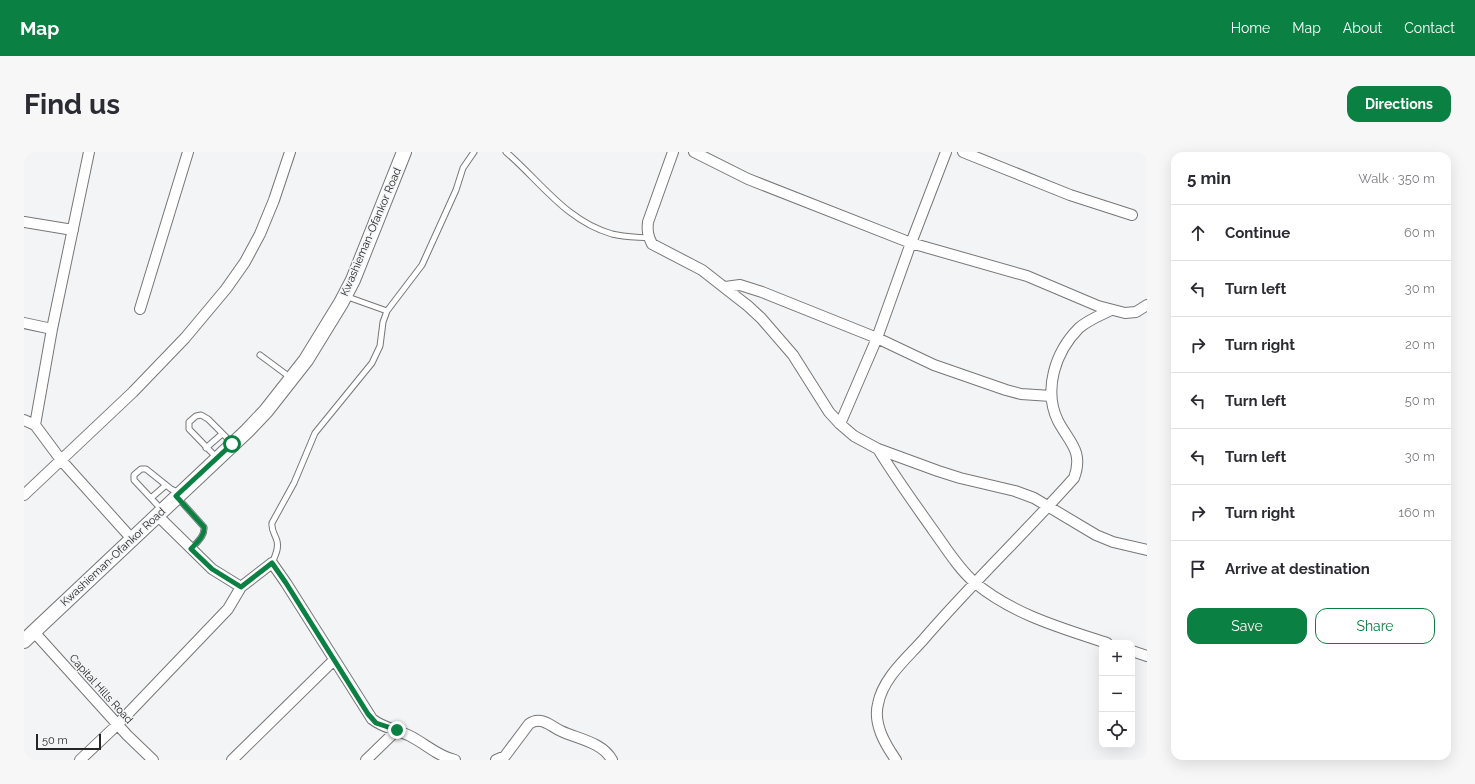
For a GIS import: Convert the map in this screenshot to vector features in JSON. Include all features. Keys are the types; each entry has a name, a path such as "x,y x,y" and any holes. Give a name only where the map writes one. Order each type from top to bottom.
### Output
{"main road":[{"name":"Kwashieman-Ofankor Road","path":"29,636 266,411 306,360 345,296 404,152"}],"street":[{"path":"35,425 52,329 89,152"},
{"path":"140,309 188,152"},
{"path":"24,495 133,392 180,343 226,289 245,262 260,234 274,200 290,152"},
{"path":"673,152 648,222 648,238 652,244 689,262 725,287 761,318 793,355 818,396 840,424 854,436 878,449 960,478 1015,491 1034,498 1096,535 1113,542 1147,550"},
{"path":"694,152 748,179 911,243 1027,276 1111,310 1125,313 1136,312 1147,305"},
{"path":"840,424 877,338 946,152"},
{"path":"963,152 1070,195 1132,215"},
{"path":"24,222 73,230"},
{"path":"725,287 733,285 748,286 877,338 938,367 999,388 1021,394 1051,396"},
{"path":"896,760 879,730 876,716 877,705 881,692 892,676 937,623 974,582 1074,478 1078,468 1077,457 1067,434 1059,422 1051,396 1053,370 1068,342 1080,328 1111,310"},
{"path":"24,323 52,329"},
{"path":"24,420 35,425 61,460 132,539"},
{"path":"878,449 894,475 953,558 974,582 1009,605 1036,619 1099,640"},
{"path":"160,513 191,549 212,569 241,587"},
{"path":"80,760 117,725 228,608 241,587 272,563 372,719 382,725 412,737 440,755 455,760"},
{"name":"Capital Hills Road","path":"29,636 153,760"},
{"path":"1135,652 1147,656"},
{"path":"232,760 334,660"},
{"path":"496,760 505,756 529,724 535,721 540,721 560,731 593,743 608,754 612,760"},
{"path":"366,760 397,730"}],"lane":[{"path":"272,563 277,551 277,542 272,528 272,522 294,483 315,433 376,356 380,346 383,322 387,312 422,265 456,190 463,168 474,152"},
{"path":"506,152 523,167 552,198 573,215 613,234 648,238"},
{"path":"345,296 387,312"},
{"path":"260,355 291,379"},
{"path":"217,458 189,429 189,422 196,416 201,415 208,419 232,444"},
{"path":"206,448 222,434"},
{"path":"160,513 151,498 134,480 134,475 141,469 146,469 178,495 204,527 205,532 191,549"},
{"path":"151,498 166,485"}],"route":[{"path":"232,444 176,496 204,527 205,532 191,549 212,569 229,581 241,587 272,563 368,714 376,723 397,730"}]}
